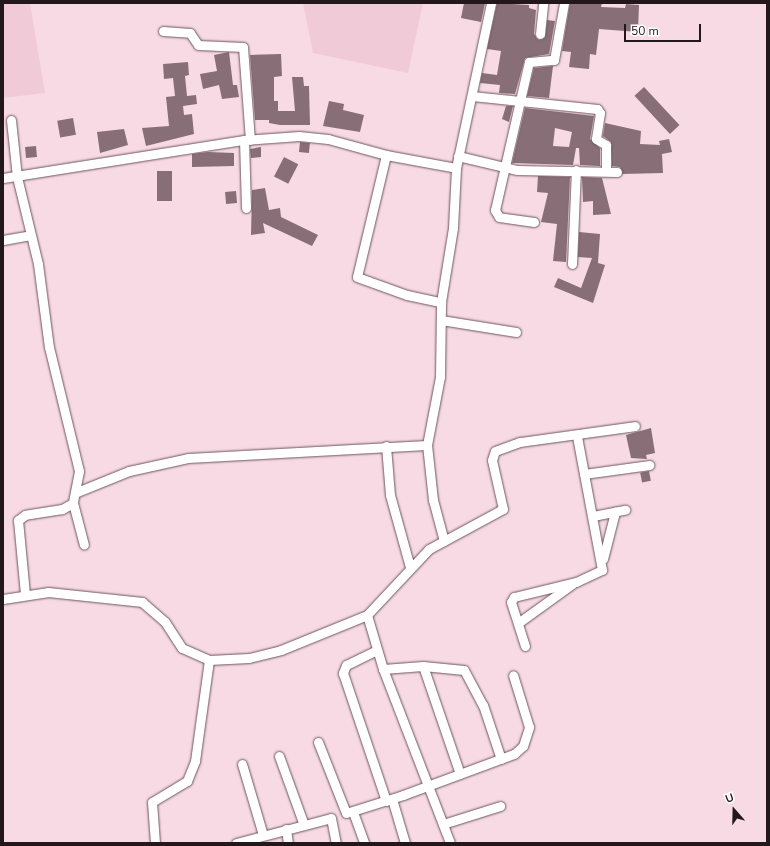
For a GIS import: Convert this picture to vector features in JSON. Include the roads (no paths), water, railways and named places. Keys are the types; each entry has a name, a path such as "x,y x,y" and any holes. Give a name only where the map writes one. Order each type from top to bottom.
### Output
{"street":[{"path":"444,541 433,500 427,446 440,377 441,302 453,228 456,168 491,3"},
{"path":"540,34 543,3"},
{"path":"534,222 496,214 522,102 528,62 554,59 564,3"},
{"path":"163,31 190,34 198,45 243,47 247,140 246,208"},
{"path":"472,96 599,110 596,139 606,144 606,171"},
{"path":"11,120 17,177 31,235 49,347 78,462 77,492 73,503 84,546"},
{"path":"3,178 247,140 311,136 386,155 456,168"},
{"path":"386,155 356,276 406,295 441,302"},
{"path":"458,156 507,169 617,172"},
{"path":"572,264 576,170"},
{"path":"3,240 31,235"},
{"path":"441,320 516,332"},
{"path":"3,599 25,594 77,593 142,602 165,622 182,648 209,660 249,658 281,650 367,615 410,567 444,541 504,509 492,460 494,451 520,442 577,436 635,426"},
{"path":"577,436 602,562"},
{"path":"77,492 129,471 188,458 386,446 427,446"},
{"path":"386,446 390,495 410,567"},
{"path":"584,474 649,465"},
{"path":"25,594 18,520 25,515 62,509 73,503"},
{"path":"593,516 625,510"},
{"path":"525,646 511,602 514,596 576,582 601,572 602,562 615,512"},
{"path":"518,623 576,582"},
{"path":"367,615 383,669 450,843"},
{"path":"378,650 346,665 343,673 406,843"},
{"path":"155,843 152,802 187,782 195,761 209,660"},
{"path":"383,669 423,666 464,670 483,705 501,759"},
{"path":"423,666 460,774"},
{"path":"318,742 346,813 389,800 501,759 523,746 529,727 513,675"},
{"path":"279,756 304,825"},
{"path":"242,764 262,835"},
{"path":"443,824 500,806"},
{"path":"353,812 364,843"},
{"path":"236,843 331,818 336,843"},
{"path":"286,829 288,843"}]}
